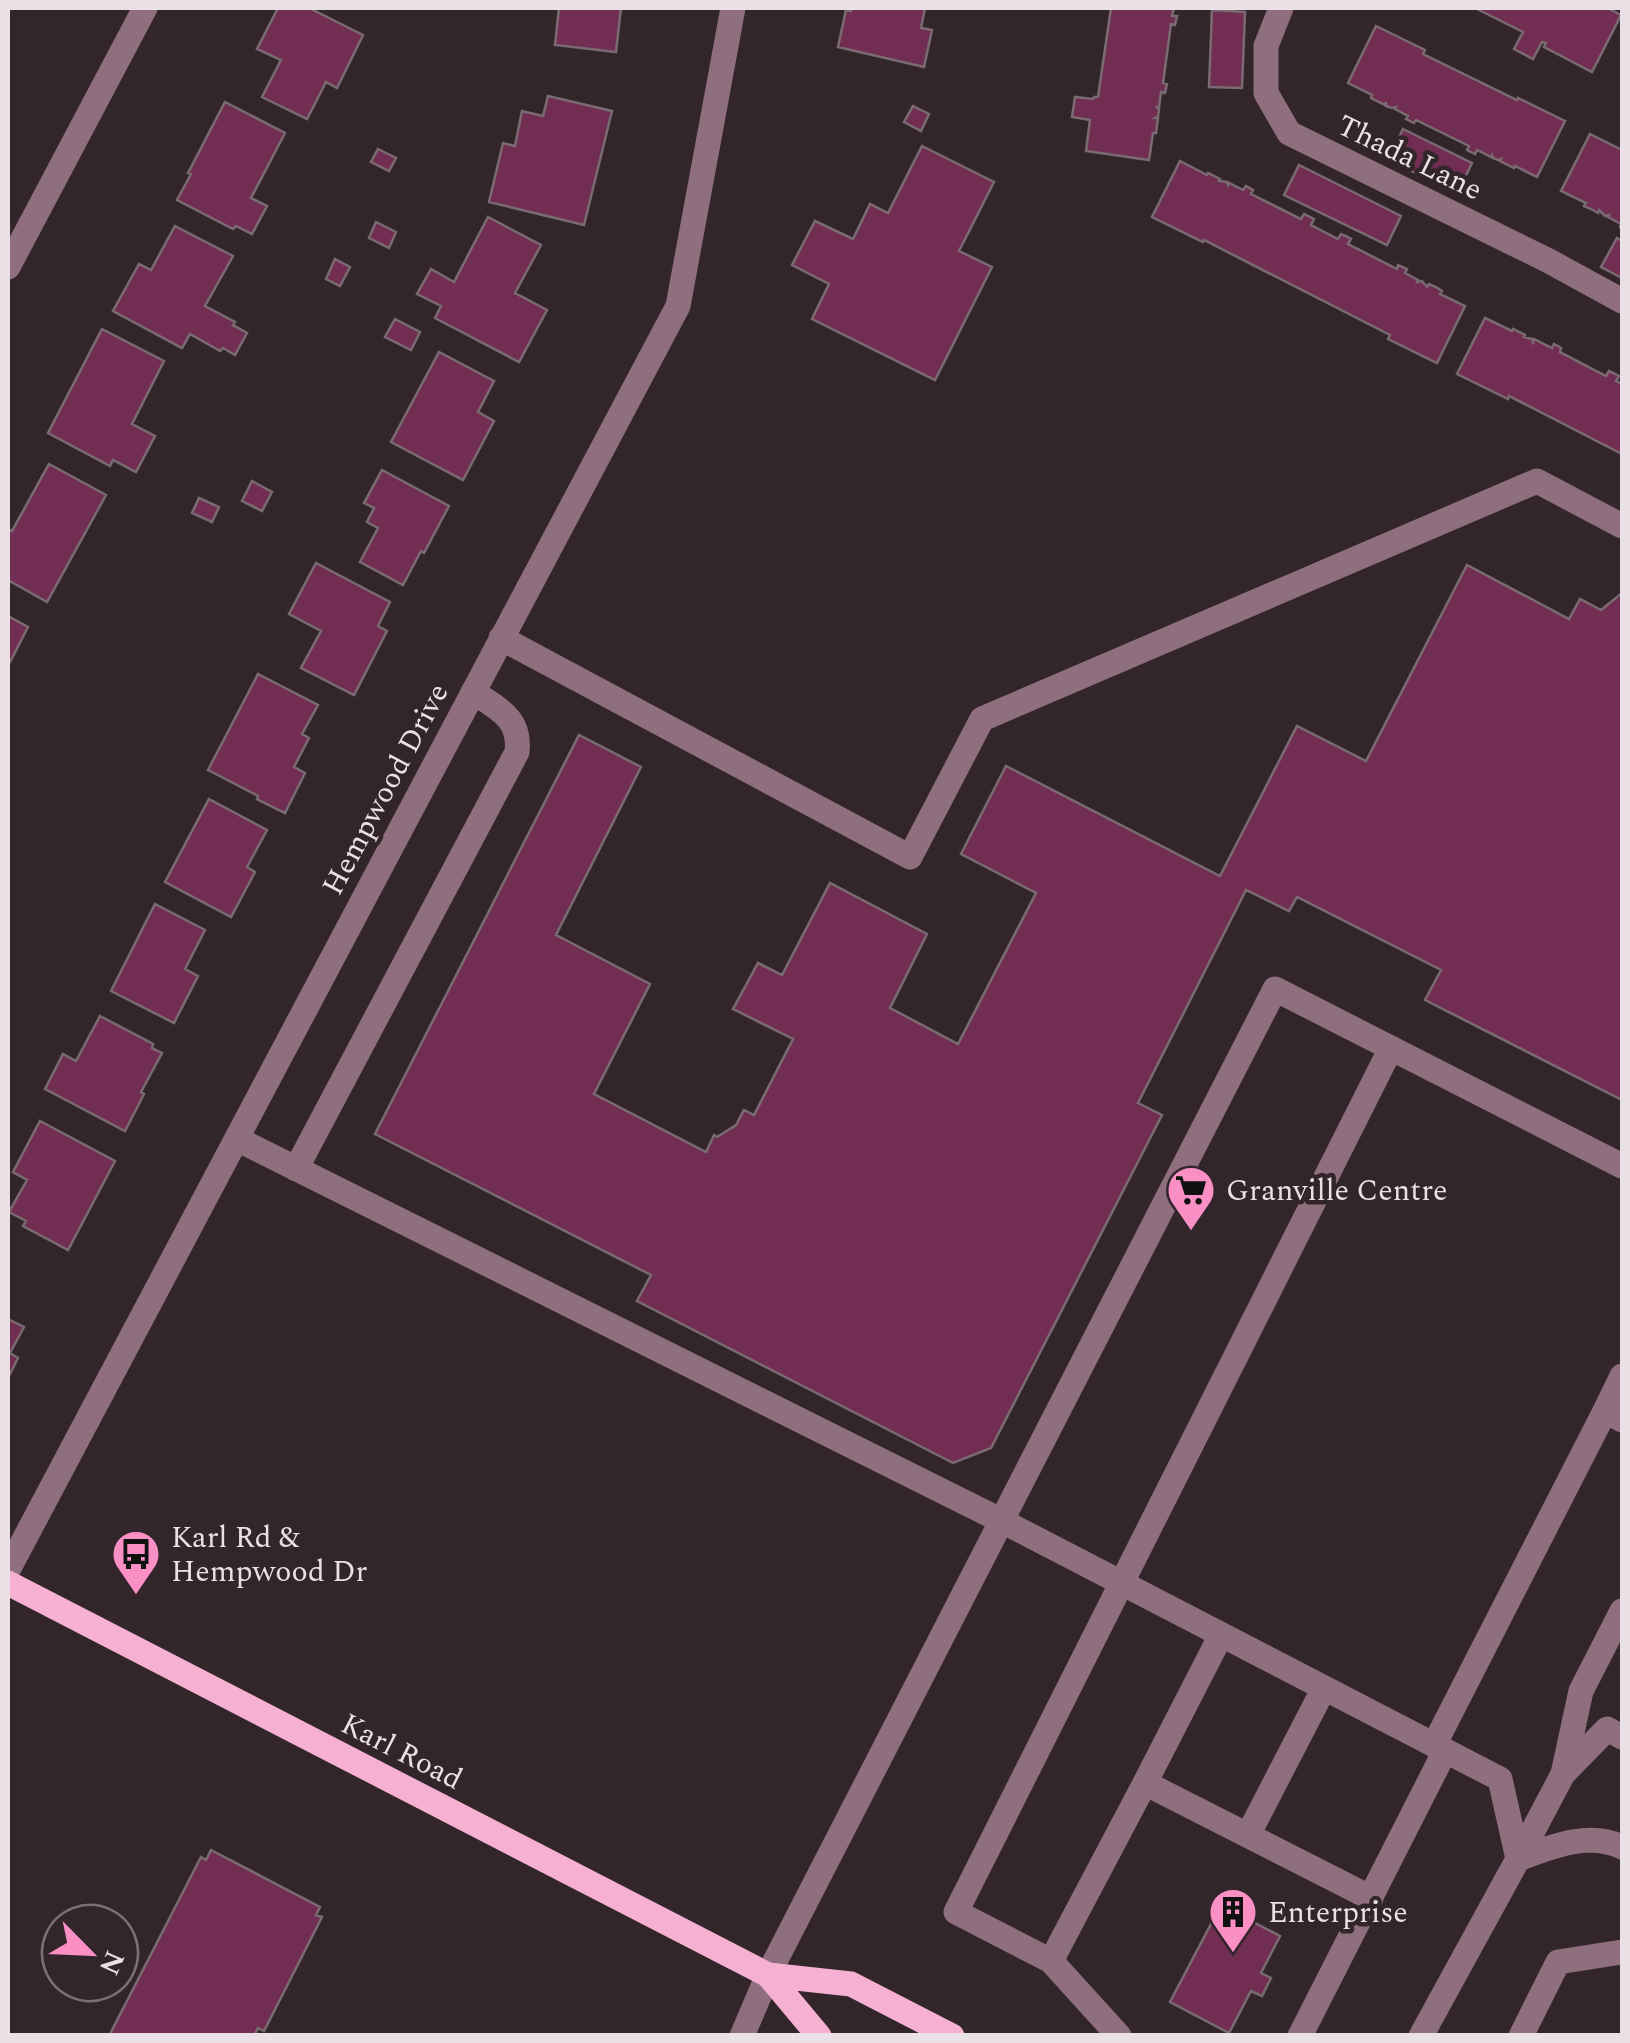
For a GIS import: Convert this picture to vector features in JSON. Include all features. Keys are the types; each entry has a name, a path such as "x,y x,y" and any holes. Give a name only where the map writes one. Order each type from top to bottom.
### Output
{"main road":[{"name":"Karl Road","path":"8,1582 768,1975 850,1984 952,2036"},
{"name":"Karl Road","path":"768,1975 819,2036"}],"street":[{"path":"8,268 145,8"},
{"name":"Hempwood Drive","path":"8,1570 678,306 733,8"},
{"name":"Thada Lane","path":"1281,8 1266,46 1266,93 1289,133 1549,261 1622,302"},
{"path":"501,638 910,857 982,720 1537,481 1622,526"},
{"path":"296,1169 517,752 518,739 511,721 473,692"},
{"path":"742,2036 768,1975 1275,989 1622,1166"},
{"path":"1119,2036 1051,1961 956,1912 1391,1048"},
{"path":"237,1139 1002,1522 1500,1779 1518,1859"},
{"path":"1300,2036 1371,1898 1440,1748 1614,1415 1622,1376"},
{"path":"1422,2036 1563,1774 1581,1690 1622,1611"},
{"path":"1051,1961 1221,1635"},
{"path":"1248,1835 1324,1688"},
{"path":"1563,1774 1607,1729 1622,1737"},
{"path":"1145,1782 1371,1898"},
{"path":"1518,1859 1571,1840 1622,1846"},
{"path":"1521,2036 1558,1962 1622,1952"}],"building":[{"path":"278,8 309,8 363,35 337,88 326,82 307,119 262,97 281,60 257,49"},
{"path":"559,8 621,8 616,52 555,45"},
{"path":"925,8 921,28 932,30 924,67 838,47 846,10"},
{"path":"1111,8 1174,8 1172,16 1177,16 1175,25 1171,24 1163,83 1167,84 1157,107 1149,160 1086,151 1090,120 1072,117 1075,97 1098,97"},
{"path":"1475,8 1607,8 1621,15 1592,72 1544,47 1546,43 1542,42 1533,59 1514,49 1523,32"},
{"path":"1212,10 1245,12 1242,88 1209,87"},
{"path":"1376,26 1425,50 1423,54 1565,121 1537,177 1492,155 1477,150 1475,154 1467,150 1469,146 1416,120 1414,123 1406,119 1408,116 1396,107 1386,106 1386,102 1385,105 1348,83"},
{"path":"548,96 612,111 584,225 489,202 503,143 515,146 522,111 543,116"},
{"path":"225,102 285,133 251,198 267,206 252,234 236,226 233,229 177,200"},
{"path":"913,106 929,114 921,131 904,122"},
{"path":"1403,129 1472,163 1457,194 1388,159"},
{"path":"1590,134 1622,150 1622,229 1609,215 1584,206 1586,203 1561,191"},
{"path":"922,146 994,182 959,251 992,267 935,380 812,319 829,284 792,265 815,221 853,239 870,204 888,213"},
{"path":"378,149 396,158 389,171 371,162"},
{"path":"1180,161 1228,185 1243,190 1246,186 1253,190 1251,194 1301,219 1304,214 1314,219 1311,225 1338,239 1341,234 1346,236 1351,239 1348,244 1397,269 1398,265 1407,269 1405,273 1417,282 1436,287 1442,291 1440,294 1465,306 1437,363 1388,339 1390,335 1152,217"},
{"path":"1299,165 1401,216 1387,245 1284,195"},
{"path":"488,217 541,245 515,293 547,310 519,362 435,318 441,306 417,294 431,269 454,282"},
{"path":"376,222 396,232 389,248 369,238"},
{"path":"175,226 233,256 205,306 247,333 235,355 190,334 182,348 113,311 139,264 151,270"},
{"path":"1617,238 1622,241 1622,278 1601,267"},
{"path":"335,259 350,267 340,286 326,279"},
{"path":"1485,318 1533,342 1534,339 1552,348 1554,344 1561,348 1560,352 1606,376 1609,371 1619,376 1616,381 1622,384 1622,454 1457,374"},
{"path":"395,319 420,332 411,350 385,337"},
{"path":"102,329 164,361 132,424 155,436 136,472 113,460 110,466 48,433"},
{"path":"439,352 494,381 478,412 494,421 463,480 391,442"},
{"path":"49,464 106,495 47,602 8,580 8,529 12,531"},
{"path":"382,470 449,506 403,585 360,562 378,528 367,522 374,508 364,503"},
{"path":"252,481 272,492 262,511 242,501"},
{"path":"199,498 219,507 212,522 192,513"},
{"path":"316,563 390,602 378,626 387,631 354,695 301,668 321,631 289,614"},
{"path":"1467,565 1569,619 1580,599 1601,610 1622,593 1622,1100 1425,1000 1441,970 1297,897 1289,911 1246,890 1138,1103 1162,1115 991,1448 953,1463 637,1301 651,1275 375,1134 579,735 641,767 556,935 650,984 594,1094 706,1152 714,1135 717,1137 736,1125 744,1110 754,1115 793,1039 733,1009 758,963 782,975 830,883 927,934 890,1008 958,1044 1036,893 961,854 1006,766 1220,876 1297,726 1366,761"},
{"path":"8,616 28,627 8,666"},
{"path":"258,674 318,705 302,734 309,738 294,767 305,773 285,813 208,770"},
{"path":"209,799 267,830 247,867 255,872 231,917 165,882"},
{"path":"155,904 205,930 185,969 198,976 174,1023 111,991"},
{"path":"100,1016 153,1044 152,1048 162,1053 125,1131 45,1089 63,1054 76,1061"},
{"path":"40,1121 115,1161 68,1250 23,1226 26,1221 9,1212 27,1180 13,1172"},
{"path":"8,1319 24,1327 10,1353 18,1358 8,1378"},
{"path":"211,1850 320,1907 316,1915 322,1917 264,2031 258,2028 254,2036 109,2036 126,2003 140,2003 140,1976 201,1857 206,1860"},
{"name":"Enterprise","path":"1221,1905 1280,1936 1261,1973 1271,1978 1262,1996 1251,1991 1229,2033 1170,2002"}],"place":[{"name":"Granville Centre","path":"1191,1232"},
{"name":"Karl Rd & Hempwood Dr","path":"136,1596"},
{"name":"Enterprise","path":"1233,1954"}]}
